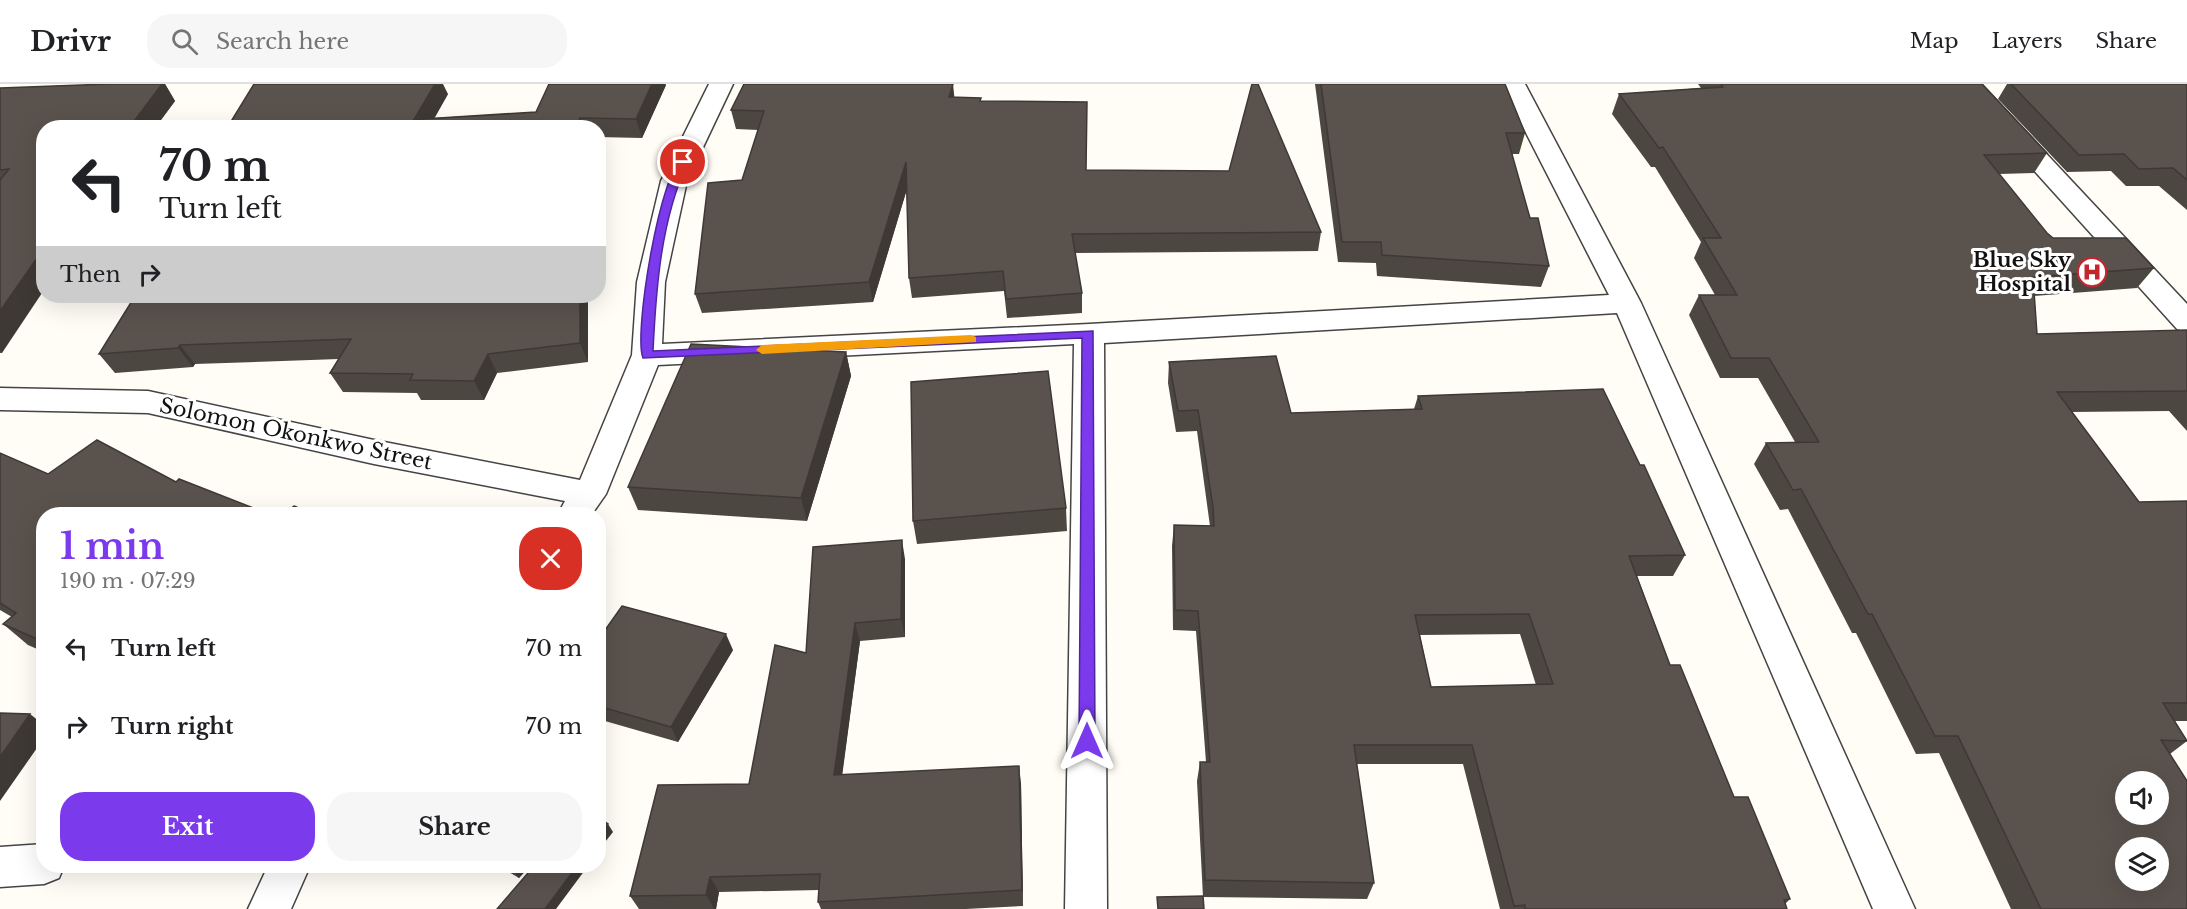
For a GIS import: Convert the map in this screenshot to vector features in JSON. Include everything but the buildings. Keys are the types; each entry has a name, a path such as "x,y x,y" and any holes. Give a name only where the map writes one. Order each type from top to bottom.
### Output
{"street":[{"path":"582,504 647,355 651,282 674,181 721,84"},
{"path":"1514,84 1627,303 1894,909"},
{"path":"1968,84 2182,312"},
{"path":"647,355 1089,334 1627,303"},
{"path":"1086,909 1089,334"},
{"name":"Solomon Okonkwo Street","path":"0,399 148,402 374,452 582,504"},
{"path":"0,867 36,865"},
{"path":"269,909 286,873"}],"slow traffic":[{"path":"762,350 971,339"}],"place":[{"name":"Blue Sky Hospital","path":"2092,272"}],"route":[{"path":"683,162 674,181 651,282 647,355 1089,334 1087,741"}]}
